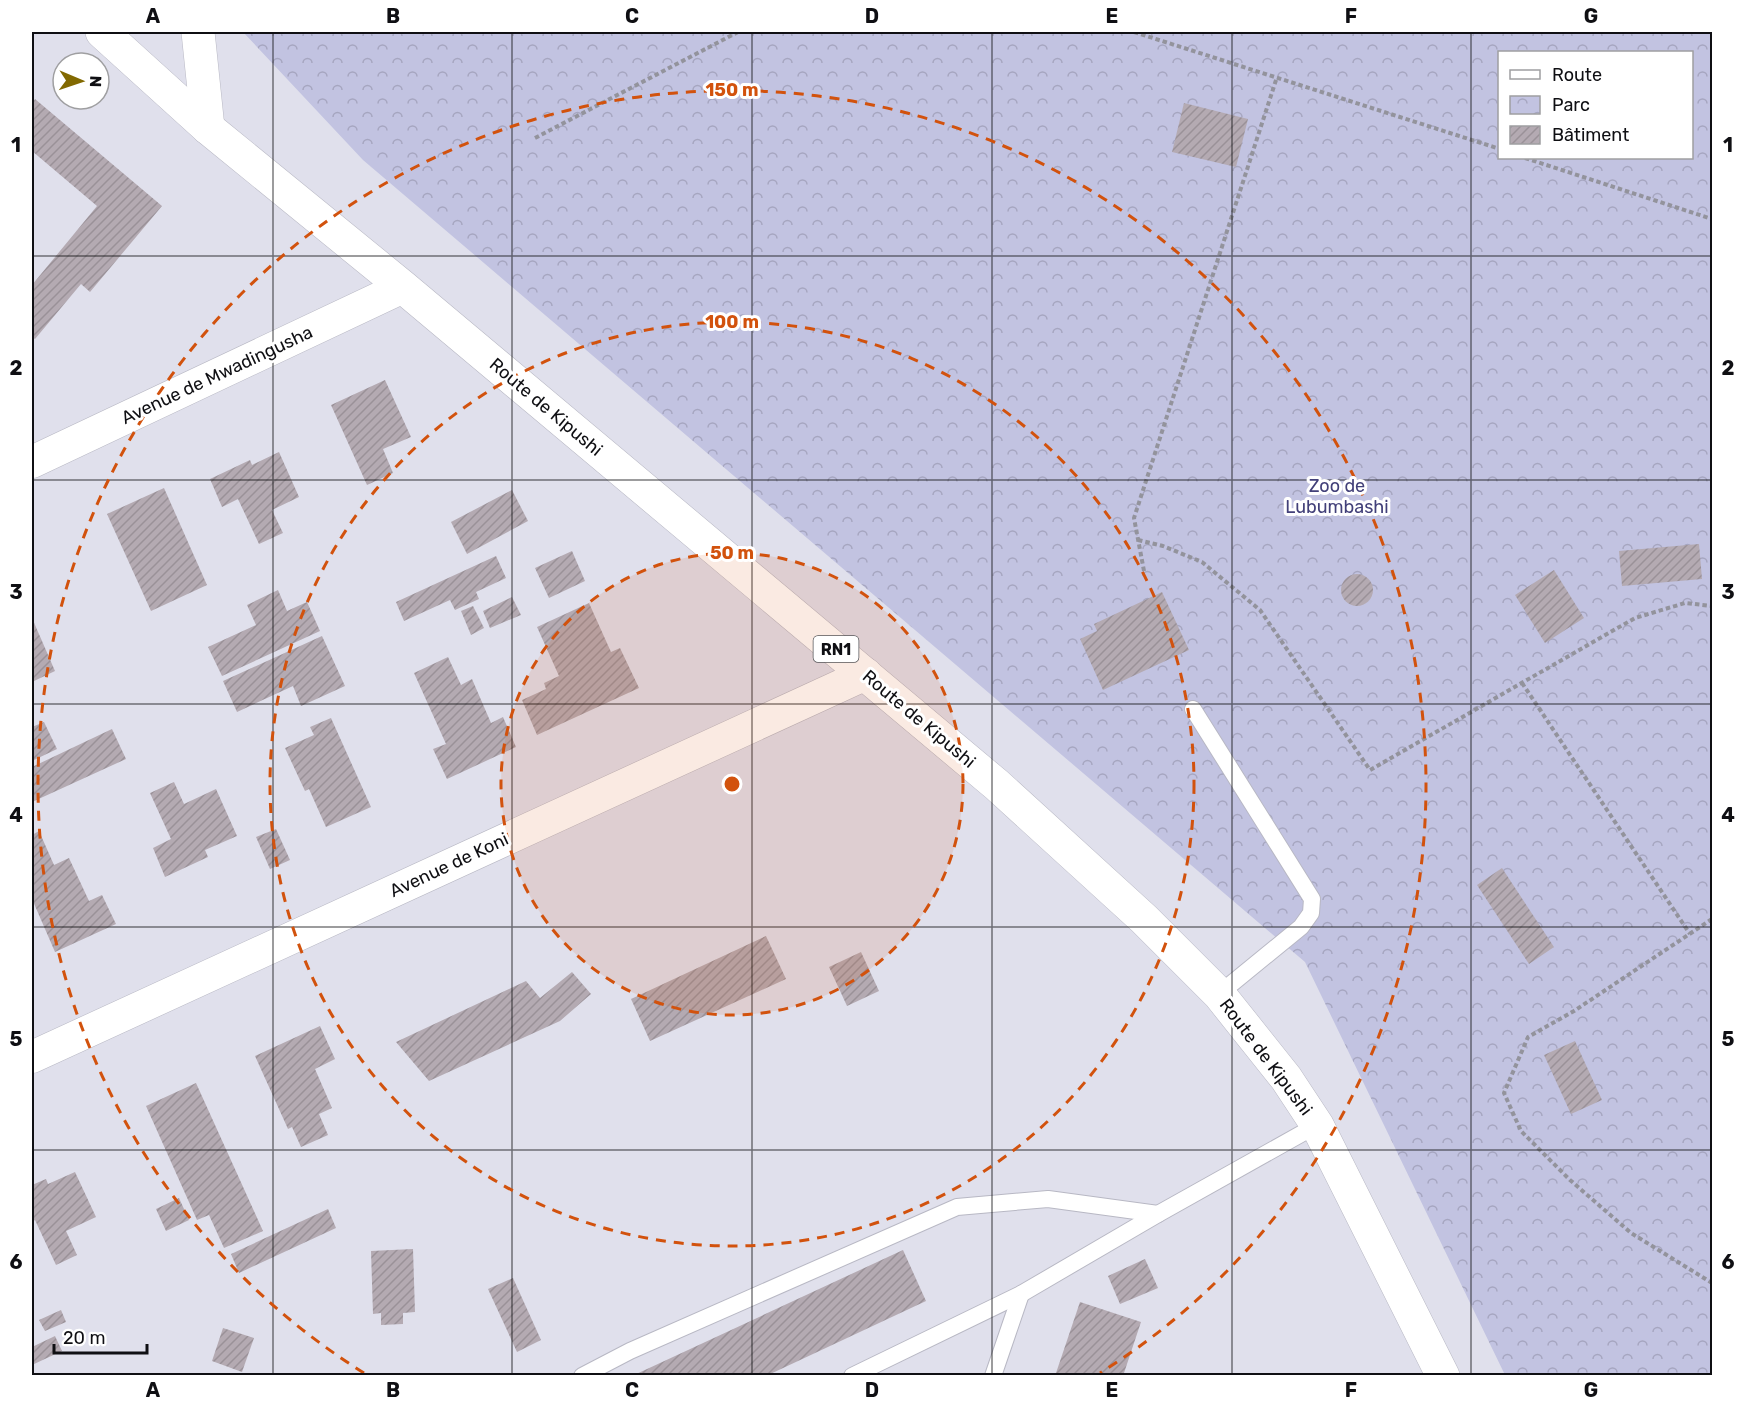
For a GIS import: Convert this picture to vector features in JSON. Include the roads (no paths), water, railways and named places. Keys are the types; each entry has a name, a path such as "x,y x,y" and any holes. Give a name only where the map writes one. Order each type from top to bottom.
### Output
{"main road":[{"name":"Route de Kipushi","path":"102,32 208,128 402,287 997,785 1144,919 1219,994 1286,1078 1317,1125 1443,1376"},
{"path":"198,32 208,128"}],"street":[{"name":"Avenue de Mwadingusha","path":"32,462 402,287"},
{"name":"Avenue de Koni","path":"32,1057 866,674"}],"lane":[{"path":"1193,709 1312,899 1311,913 1301,927 1219,994"},
{"path":"852,1376 1021,1294 1317,1125"},
{"path":"582,1376 630,1351 957,1207 1048,1200 1158,1214"},
{"path":"993,1376 1021,1294"}],"park label":[{"name":"Zoo de Lubumbashi","path":"1337,496"}]}
